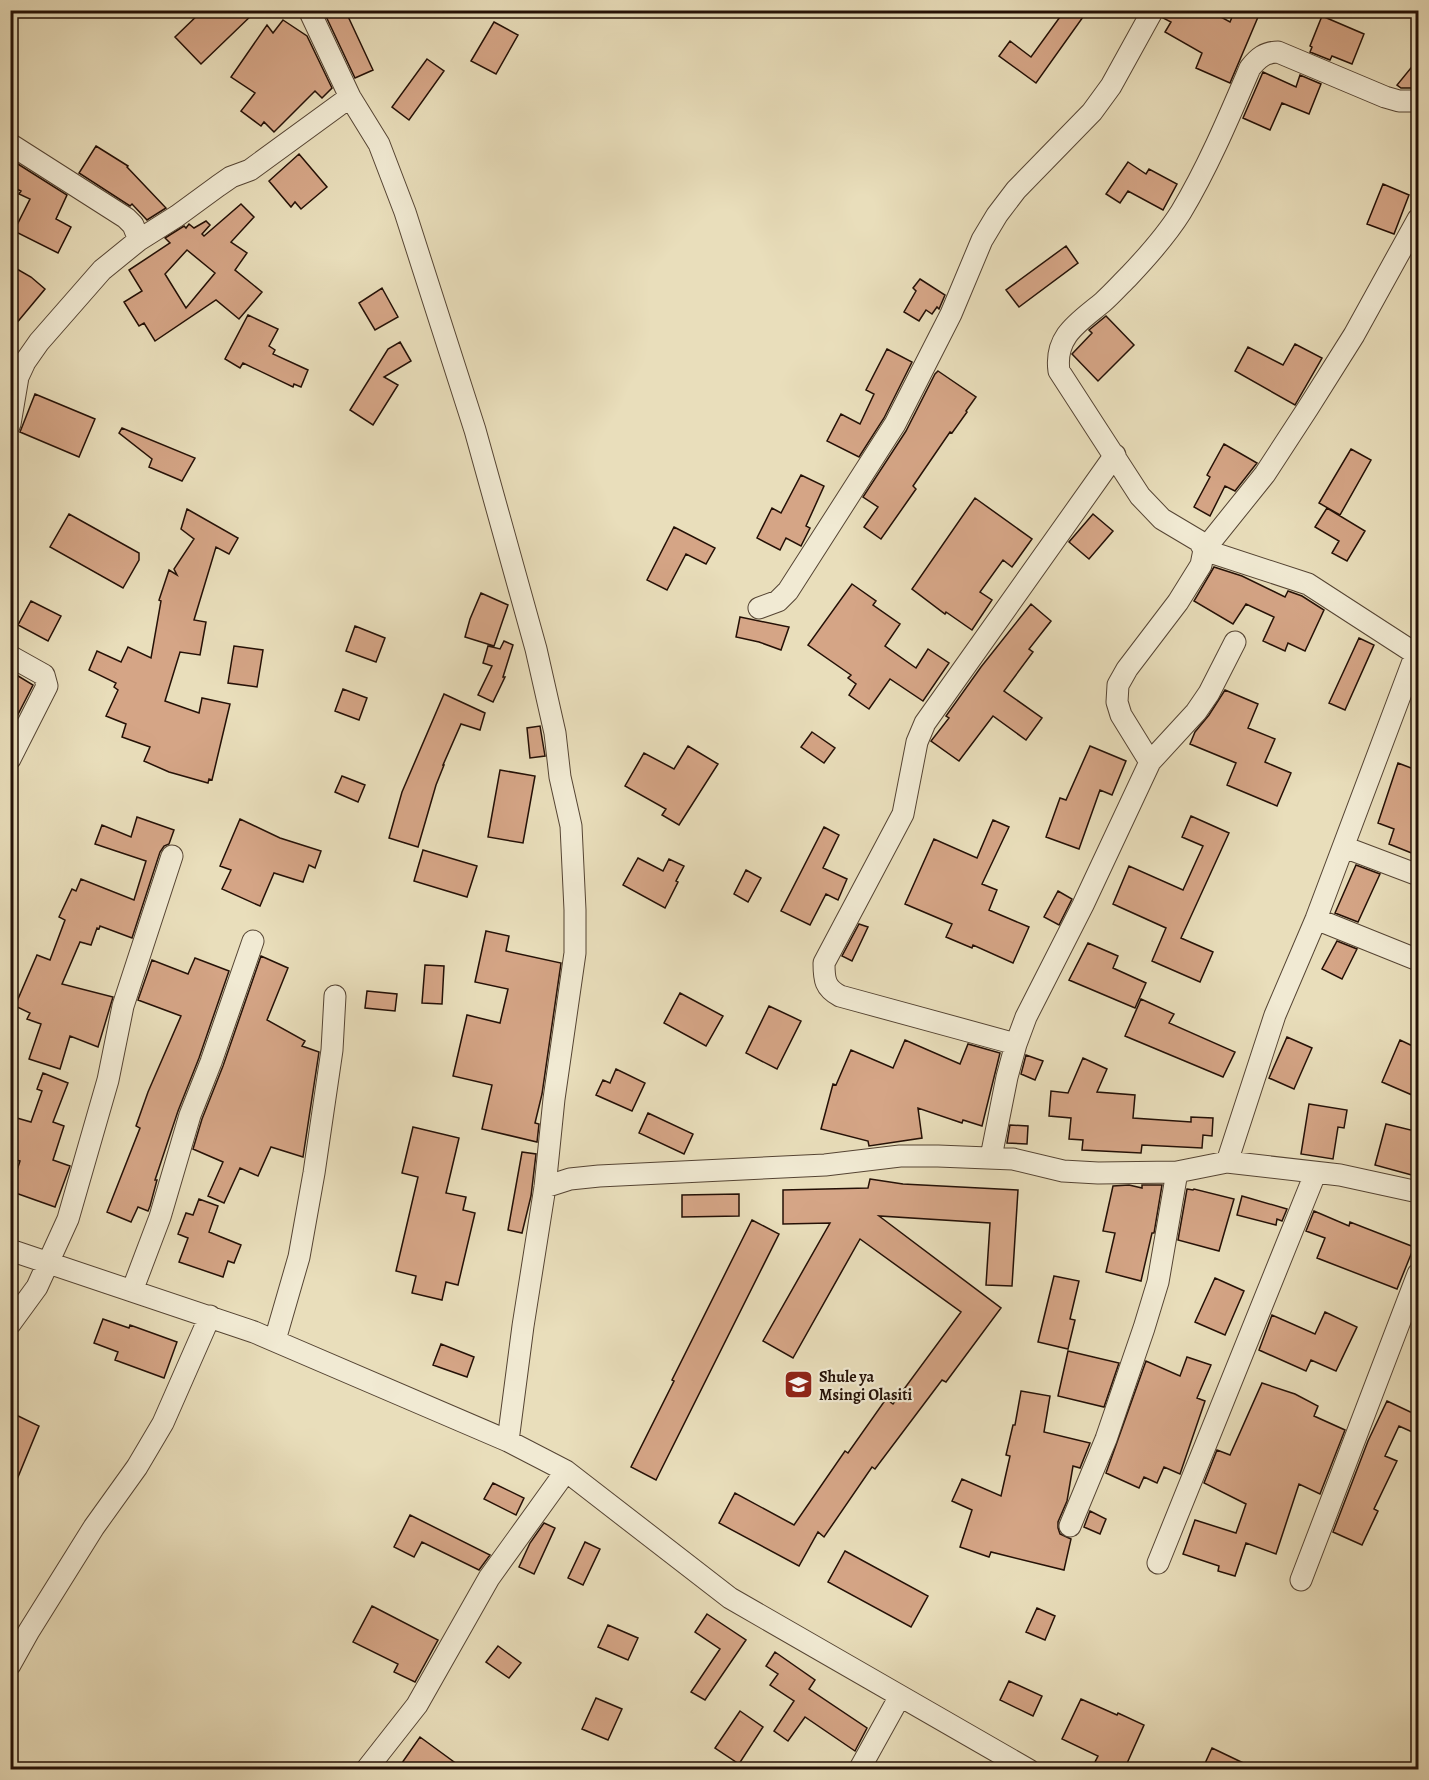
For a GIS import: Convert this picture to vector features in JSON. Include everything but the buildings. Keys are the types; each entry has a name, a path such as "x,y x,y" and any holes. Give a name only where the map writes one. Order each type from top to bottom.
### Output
{"street":[{"path":"309,10 350,97 379,144 405,212 475,430 536,649 555,733 560,777 571,826 575,942 545,1187 508,1441"},
{"path":"759,608 778,601 788,591 895,424 951,314 982,240 997,215 1016,190 1092,112 1111,86 1153,10"},
{"path":"1227,1162 1275,1015 1316,919 1417,651 1308,584 1204,550 1199,541 1162,519 1140,496 1059,371 1057,358 1062,342 1070,330 1112,294 1151,252 1180,214 1216,146 1250,68 1258,58 1269,52 1278,52 1385,97 1399,101 1419,101"},
{"path":"10,424 14,375 39,342 102,270 139,240 231,177 250,170 350,97"},
{"path":"10,144 126,218 133,225 139,240"},
{"path":"1150,762 1121,715 1117,702 1118,685 1127,669 1178,602 1202,565 1204,550 1265,474 1308,408 1354,335 1419,219"},
{"path":"1016,1044 840,996 829,990 824,978 824,963 903,814 917,742 925,723 1115,455"},
{"path":"991,1157 1007,1077 1026,1017 1083,905 1150,762 1196,712 1209,693 1234,642"},
{"path":"10,656 44,675 46,686 10,759"},
{"path":"1344,847 1419,875"},
{"path":"10,1324 37,1287 68,1219 108,1080 123,1006 172,856"},
{"path":"1316,919 1419,960"},
{"path":"132,1291 160,1217 190,1115 253,941"},
{"path":"275,1341 299,1257 312,1183 332,1050 335,996"},
{"path":"545,1187 570,1179 599,1176 825,1165 900,1156 991,1157 1013,1159 1063,1171 1108,1173 1177,1172 1227,1162 1315,1174 1340,1175 1419,1192"},
{"path":"1070,1526 1106,1438 1158,1282 1177,1172"},
{"path":"1158,1563 1315,1174"},
{"path":"10,1250 210,1316 275,1341 508,1441 566,1471 730,1598 1029,1770"},
{"path":"1301,1580 1419,1274"},
{"path":"10,1665 94,1527 137,1467 163,1423 210,1316"},
{"path":"366,1770 417,1705 489,1578 566,1471"},
{"path":"859,1770 900,1696"}],"place":[{"name":"Shule ya Msingi Olasiti","path":"798,1385"}]}
